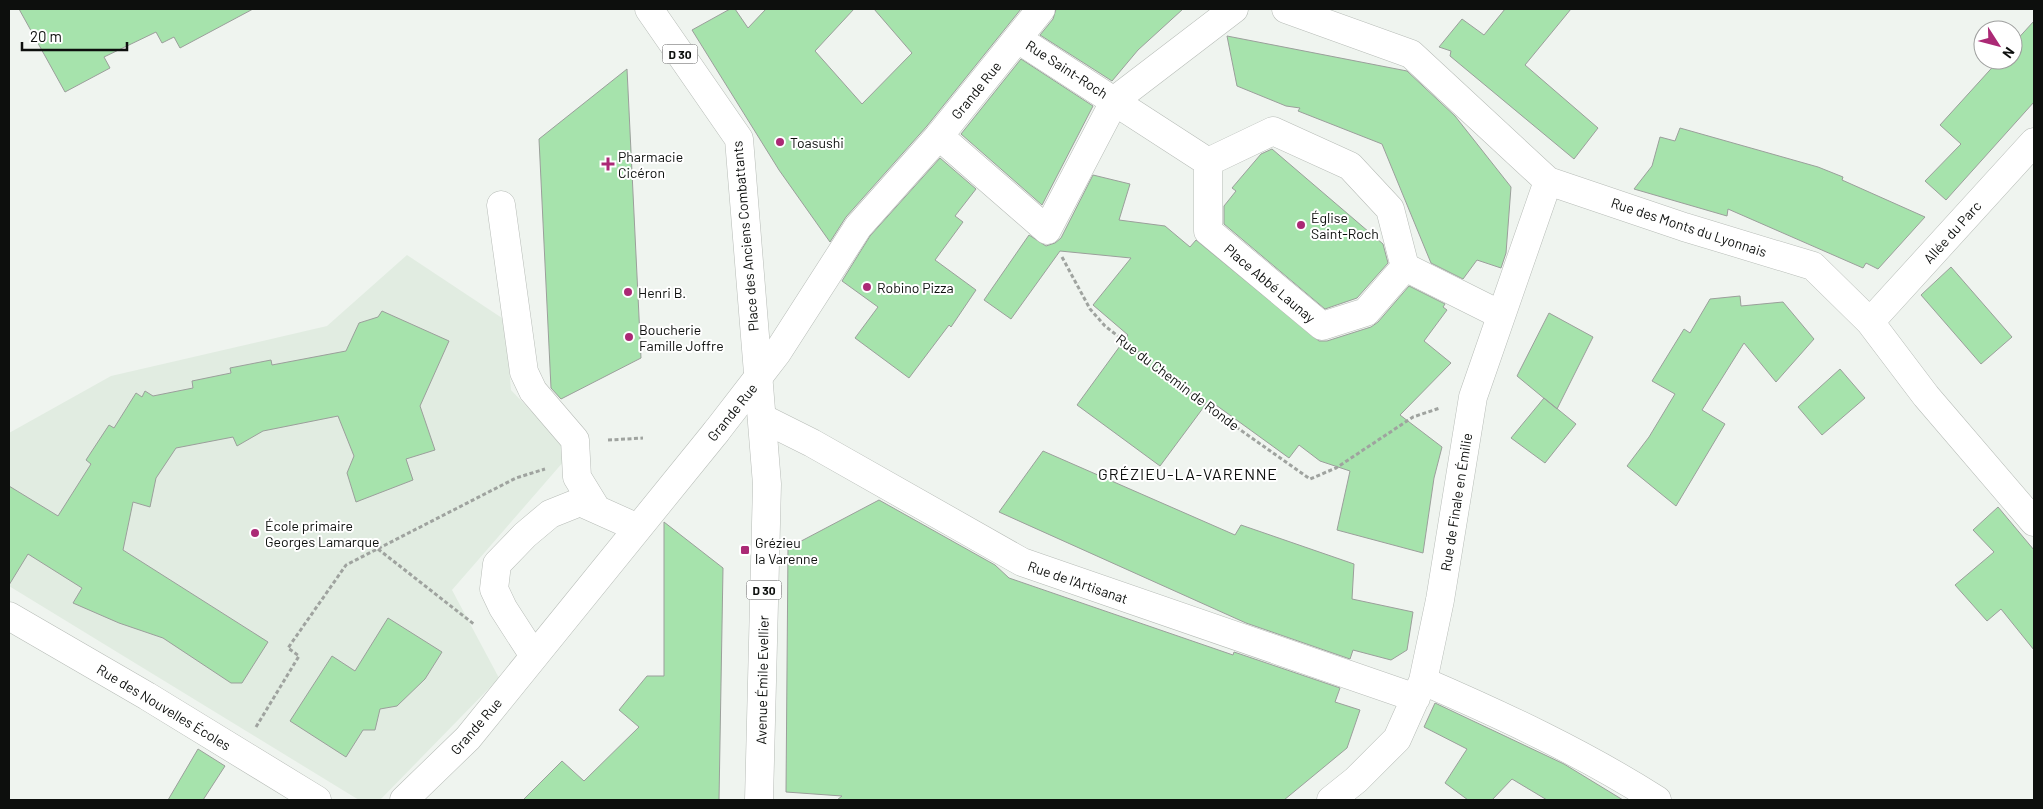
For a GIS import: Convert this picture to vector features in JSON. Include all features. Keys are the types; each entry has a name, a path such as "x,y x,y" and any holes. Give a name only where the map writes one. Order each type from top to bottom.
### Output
{"street":[{"name":"Place des Anciens Combattants","path":"649,9 739,138 758,380"},
{"name":"Grande Rue","path":"404,800 468,738 758,380 858,227 939,136 1041,9"},
{"path":"939,136 1047,230 1115,100 1234,9"},
{"name":"Rue des Monts du Lyonnais","path":"1286,9 1411,54 1548,181 1684,227 1813,266 1870,322 1926,396 2034,522"},
{"name":"Rue Saint-Roch","path":"1018,39 1115,100"},
{"path":"1115,100 1208,162 1273,132 1350,166 1390,208 1405,267 1501,315"},
{"name":"Allée du Parc","path":"1870,322 2034,142"},
{"name":"Place Abbé Launay","path":"1208,162 1208,231 1322,326 1366,312 1405,267"},
{"name":"Rue de Finale en Émilie","path":"1331,800 1356,780 1397,738 1419,689 1440,600 1473,397 1548,181"},
{"path":"501,205 524,372 533,391 575,440 578,478 596,508"},
{"name":"Avenue Émile Evellier","path":"758,380 767,484 759,800"},
{"name":"Rue de l'Artisanat","path":"762,418 812,443 1022,562 1508,717 1607,768 1658,800"},
{"path":"534,656 503,608 494,589 497,564 524,536 550,514 580,502 638,528"},
{"name":"Rue des Nouvelles Écoles","path":"9,616 317,800"}],"path":[{"name":"Rue du Chemin de Ronde","path":"1047,230 1090,309 1105,326 1212,410 1310,479 1336,468 1413,417 1473,397"},
{"path":"604,445 608,439 643,438"},
{"path":"240,753 299,656 288,648 346,566 516,478 562,464 578,478"},
{"path":"378,549 480,629"}],"shaded area":[{"name":"École primaire Georges Lamarque","path":"407,255 505,320 511,390 571,453 452,590 499,678 380,800 359,800 9,586 9,433 111,376 327,326"}],"building":[{"path":"19,9 253,9 180,48 174,37 162,43 156,32 104,57 110,68 65,92"},
{"path":"730,9 735,9 748,28 766,9 854,9 815,51 862,104 912,53 874,9 1021,9 927,126 846,217 830,242 779,170 692,30"},
{"path":"1056,9 1183,9 1138,50 1112,81 1040,35 1053,19"},
{"path":"1505,9 1571,9 1525,65 1598,128 1574,159 1450,56 1451,51 1439,47 1462,19 1484,35"},
{"path":"2034,21 2034,102 1946,200 1925,181 1961,144 1940,125 1990,70 2023,70 2023,33"},
{"path":"1227,36 1407,71 1455,116 1511,187 1506,253 1501,268 1477,260 1463,279 1431,263 1382,144 1298,111 1300,108 1286,106 1237,86"},
{"path":"1021,59 1093,106 1042,205 961,134"},
{"path":"627,69 641,358 561,399 551,388 539,139"},
{"path":"1680,128 1818,167 1843,177 1842,180 1925,217 1878,269 1866,263 1863,268 1728,209 1727,216 1634,189 1652,166 1660,137 1675,141"},
{"name":"Église Saint-Roch","path":"1272,149 1383,244 1388,263 1357,298 1325,309 1224,224 1224,206 1236,191 1232,188 1261,154"},
{"path":"940,158 976,189 955,216 963,222 935,260 976,290 951,327 949,325 909,378 855,338 878,307 842,281 870,236"},
{"path":"1093,175 1130,184 1119,220 1165,226 1190,247 1196,240 1319,341 1327,341 1371,327 1378,322 1409,286 1445,304 1443,307 1447,310 1424,341 1451,363 1400,415 1442,447 1434,478 1423,553 1337,530 1350,471 1320,461 1299,445 1289,458 1209,400 1160,466 1077,405 1128,335 1093,305 1131,258 1060,251 1011,319 984,300 1029,235 1046,246 1055,243 1061,238"},
{"path":"1951,267 2012,337 1981,364 1921,295"},
{"path":"1740,296 1741,306 1783,302 1814,339 1776,382 1744,343 1702,410 1725,424 1676,506 1627,466 1649,437 1675,394 1652,381 1684,329 1690,333 1710,299"},
{"path":"382,311 449,341 420,406 435,450 406,459 413,480 356,502 347,473 354,456 338,416 263,431 237,446 233,437 176,448 156,478 150,507 133,502 123,550 268,642 242,683 231,683 163,638 119,623 73,603 82,588 28,554 9,585 9,486 58,516 91,464 86,460 109,425 114,428 136,393 142,397 145,391 153,396 193,388 192,381 231,373 230,368 271,360 272,365 346,351 359,323 378,317"},
{"path":"1549,313 1593,337 1557,409 1517,376"},
{"path":"1840,369 1865,398 1822,435 1798,407"},
{"path":"1544,398 1576,424 1545,463 1511,438"},
{"path":"1043,451 1235,535 1241,525 1354,564 1352,599 1413,612 1407,650 1391,660 1353,650 1350,659 1246,623 999,512"},
{"path":"879,500 995,565 1009,578 1233,655 1234,652 1340,688 1335,702 1360,710 1347,748 1284,800 837,800 842,796 786,792 788,548"},
{"path":"1998,507 2034,550 2034,650 2001,609 1987,621 1955,585 1994,552 1973,530"},
{"path":"664,522 723,568 719,800 523,800 562,761 584,781 639,727 619,710 647,676 664,676"},
{"path":"388,618 442,652 425,679 397,706 380,709 375,730 363,730 346,757 290,721 332,656 355,671"},
{"path":"1435,703 1564,764 1623,800 1547,800 1512,779 1492,800 1468,800 1445,783 1467,749 1424,727"},
{"path":"198,749 225,766 203,800 168,800"}],"place":[{"name":"Toasushi","path":"780,142"},
{"name":"Pharmacie Cicéron","path":"608,164"},
{"name":"Église Saint-Roch","path":"1301,225"},
{"name":"Robino Pizza","path":"867,287"},
{"name":"Henri B.","path":"628,292"},
{"name":"Boucherie Famille Joffre","path":"629,337"},
{"name":"École primaire Georges Lamarque","path":"255,533"},
{"name":"Grézieu la Varenne","path":"745,550"}],"district":[{"name":"GRÉZIEU-LA-VARENNE","path":"1188,473"}]}
